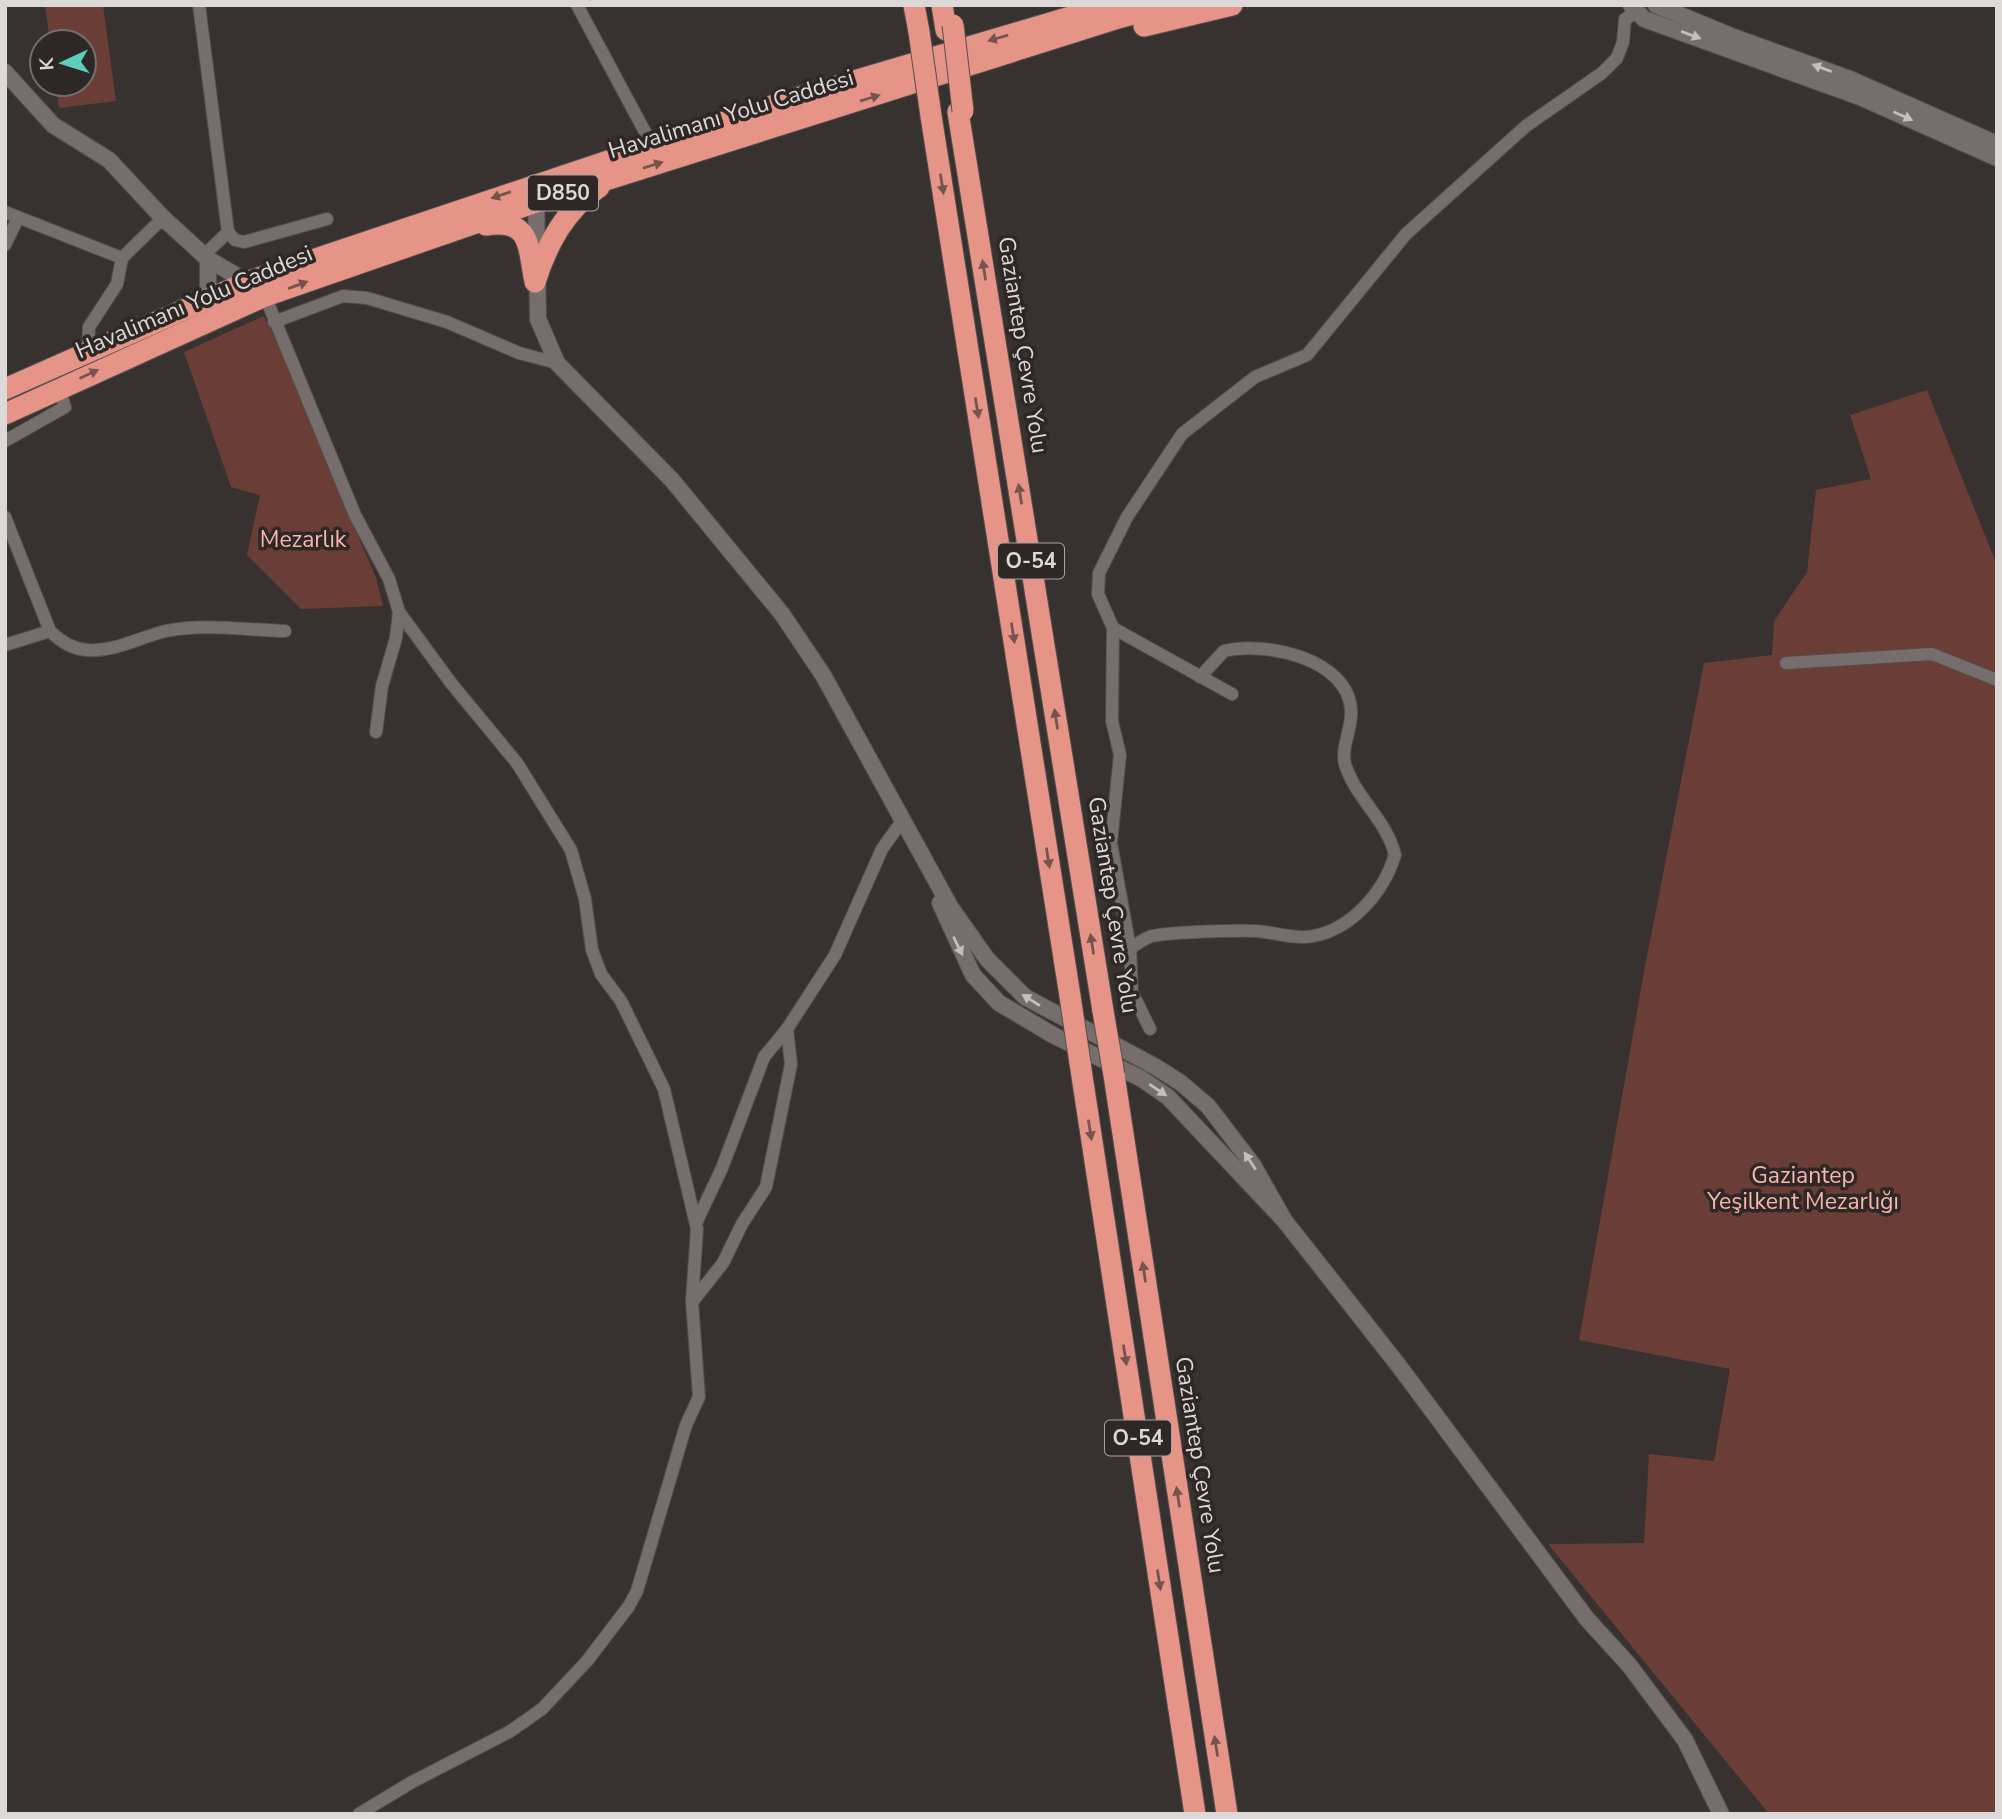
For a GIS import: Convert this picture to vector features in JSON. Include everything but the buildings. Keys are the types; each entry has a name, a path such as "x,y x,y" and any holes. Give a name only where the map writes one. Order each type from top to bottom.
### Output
{"highway":[{"name":"O-54","path":"914,5 1195,1814"},
{"name":"Gaziantep Çevre Yolu","path":"942,5 950,20 965,155 1114,1075 1227,1814"},
{"path":"1036,26 1079,5"},
{"name":"Havalimanı Yolu Caddesi","path":"5,414 265,296 453,230 652,145 1111,5"},
{"name":"Havalimanı Yolu Caddesi","path":"5,388 247,282 542,190 620,175 1167,5"},
{"path":"1002,56 1232,5"},
{"path":"535,282 543,255 562,222 596,189 620,175"},
{"path":"453,230 512,223 520,229 528,244 535,282"}],"street":[{"path":"199,5 228,232 235,240 244,243 327,219"},
{"path":"577,5 652,145"},
{"path":"1656,5 1731,36 1850,79 1997,144"},
{"path":"1150,1029 1132,992 1130,948 1111,843 1120,755 1112,721 1113,628 1098,594 1099,573 1127,517 1182,434 1255,377 1307,355 1406,234 1526,126 1602,73 1617,58 1623,41 1625,19 1634,9 1644,19 1860,97 1997,158"},
{"path":"5,72 53,125 109,160 163,218 206,257 247,282"},
{"path":"542,190 535,282 538,318 557,363 672,480 782,614 823,675 951,908 987,959 1025,997 1156,1068 1181,1083 1208,1106 1253,1165 1284,1220"},
{"path":"5,212 122,258"},
{"path":"5,245 18,218"},
{"path":"88,351 89,327 117,284 122,258 163,218"},
{"path":"208,300 206,257 228,232"},
{"path":"265,296 355,514 388,579 399,612 451,683 517,763 571,850 585,899 592,950 601,974 621,1001 663,1088 696,1223 697,1263 692,1301 699,1397 686,1425 637,1591 629,1606 587,1661 542,1709 509,1732 412,1782 359,1814"},
{"path":"274,322 343,296 367,298 447,322 519,353 557,363"},
{"path":"5,441 65,407 59,388"},
{"path":"5,517 50,631 61,642 87,650 109,649 167,631 199,628 285,631"},
{"path":"376,732 382,686 396,638 399,612"},
{"path":"1113,628 1232,694"},
{"path":"5,645 50,631"},
{"path":"1130,948 1150,937 1170,934 1255,931 1304,937 1320,934 1349,920 1366,906 1383,887 1395,855 1379,818 1347,772 1344,762 1352,706 1332,673 1301,656 1277,651 1233,649 1224,651 1200,677"},
{"path":"1786,663 1932,654 1997,680"},
{"path":"696,1223 722,1168 764,1057 787,1029 846,936 882,849 902,821"},
{"path":"923,860 955,941 973,975 999,1003 1168,1097 1284,1220 1399,1366 1587,1619 1629,1665 1685,1740 1721,1814"},
{"path":"692,1301 723,1263 742,1224 766,1187 791,1064 787,1029"}],"green space":[{"path":"45,5 103,5 116,101 59,108 58,98 98,98 98,28 48,28"},
{"name":"Mezarlık","path":"264,316 306,403 339,493 376,577 383,606 301,609 247,555 260,495 231,487 184,352"},
{"name":"Gaziantep Yeşilkent Mezarlığı","path":"1927,390 1997,565 1997,1814 1769,1814 1548,1544 1644,1543 1649,1454 1714,1461 1730,1369 1579,1340 1644,972 1704,663 1772,655 1774,621 1807,572 1816,490 1871,479 1850,415"}]}
